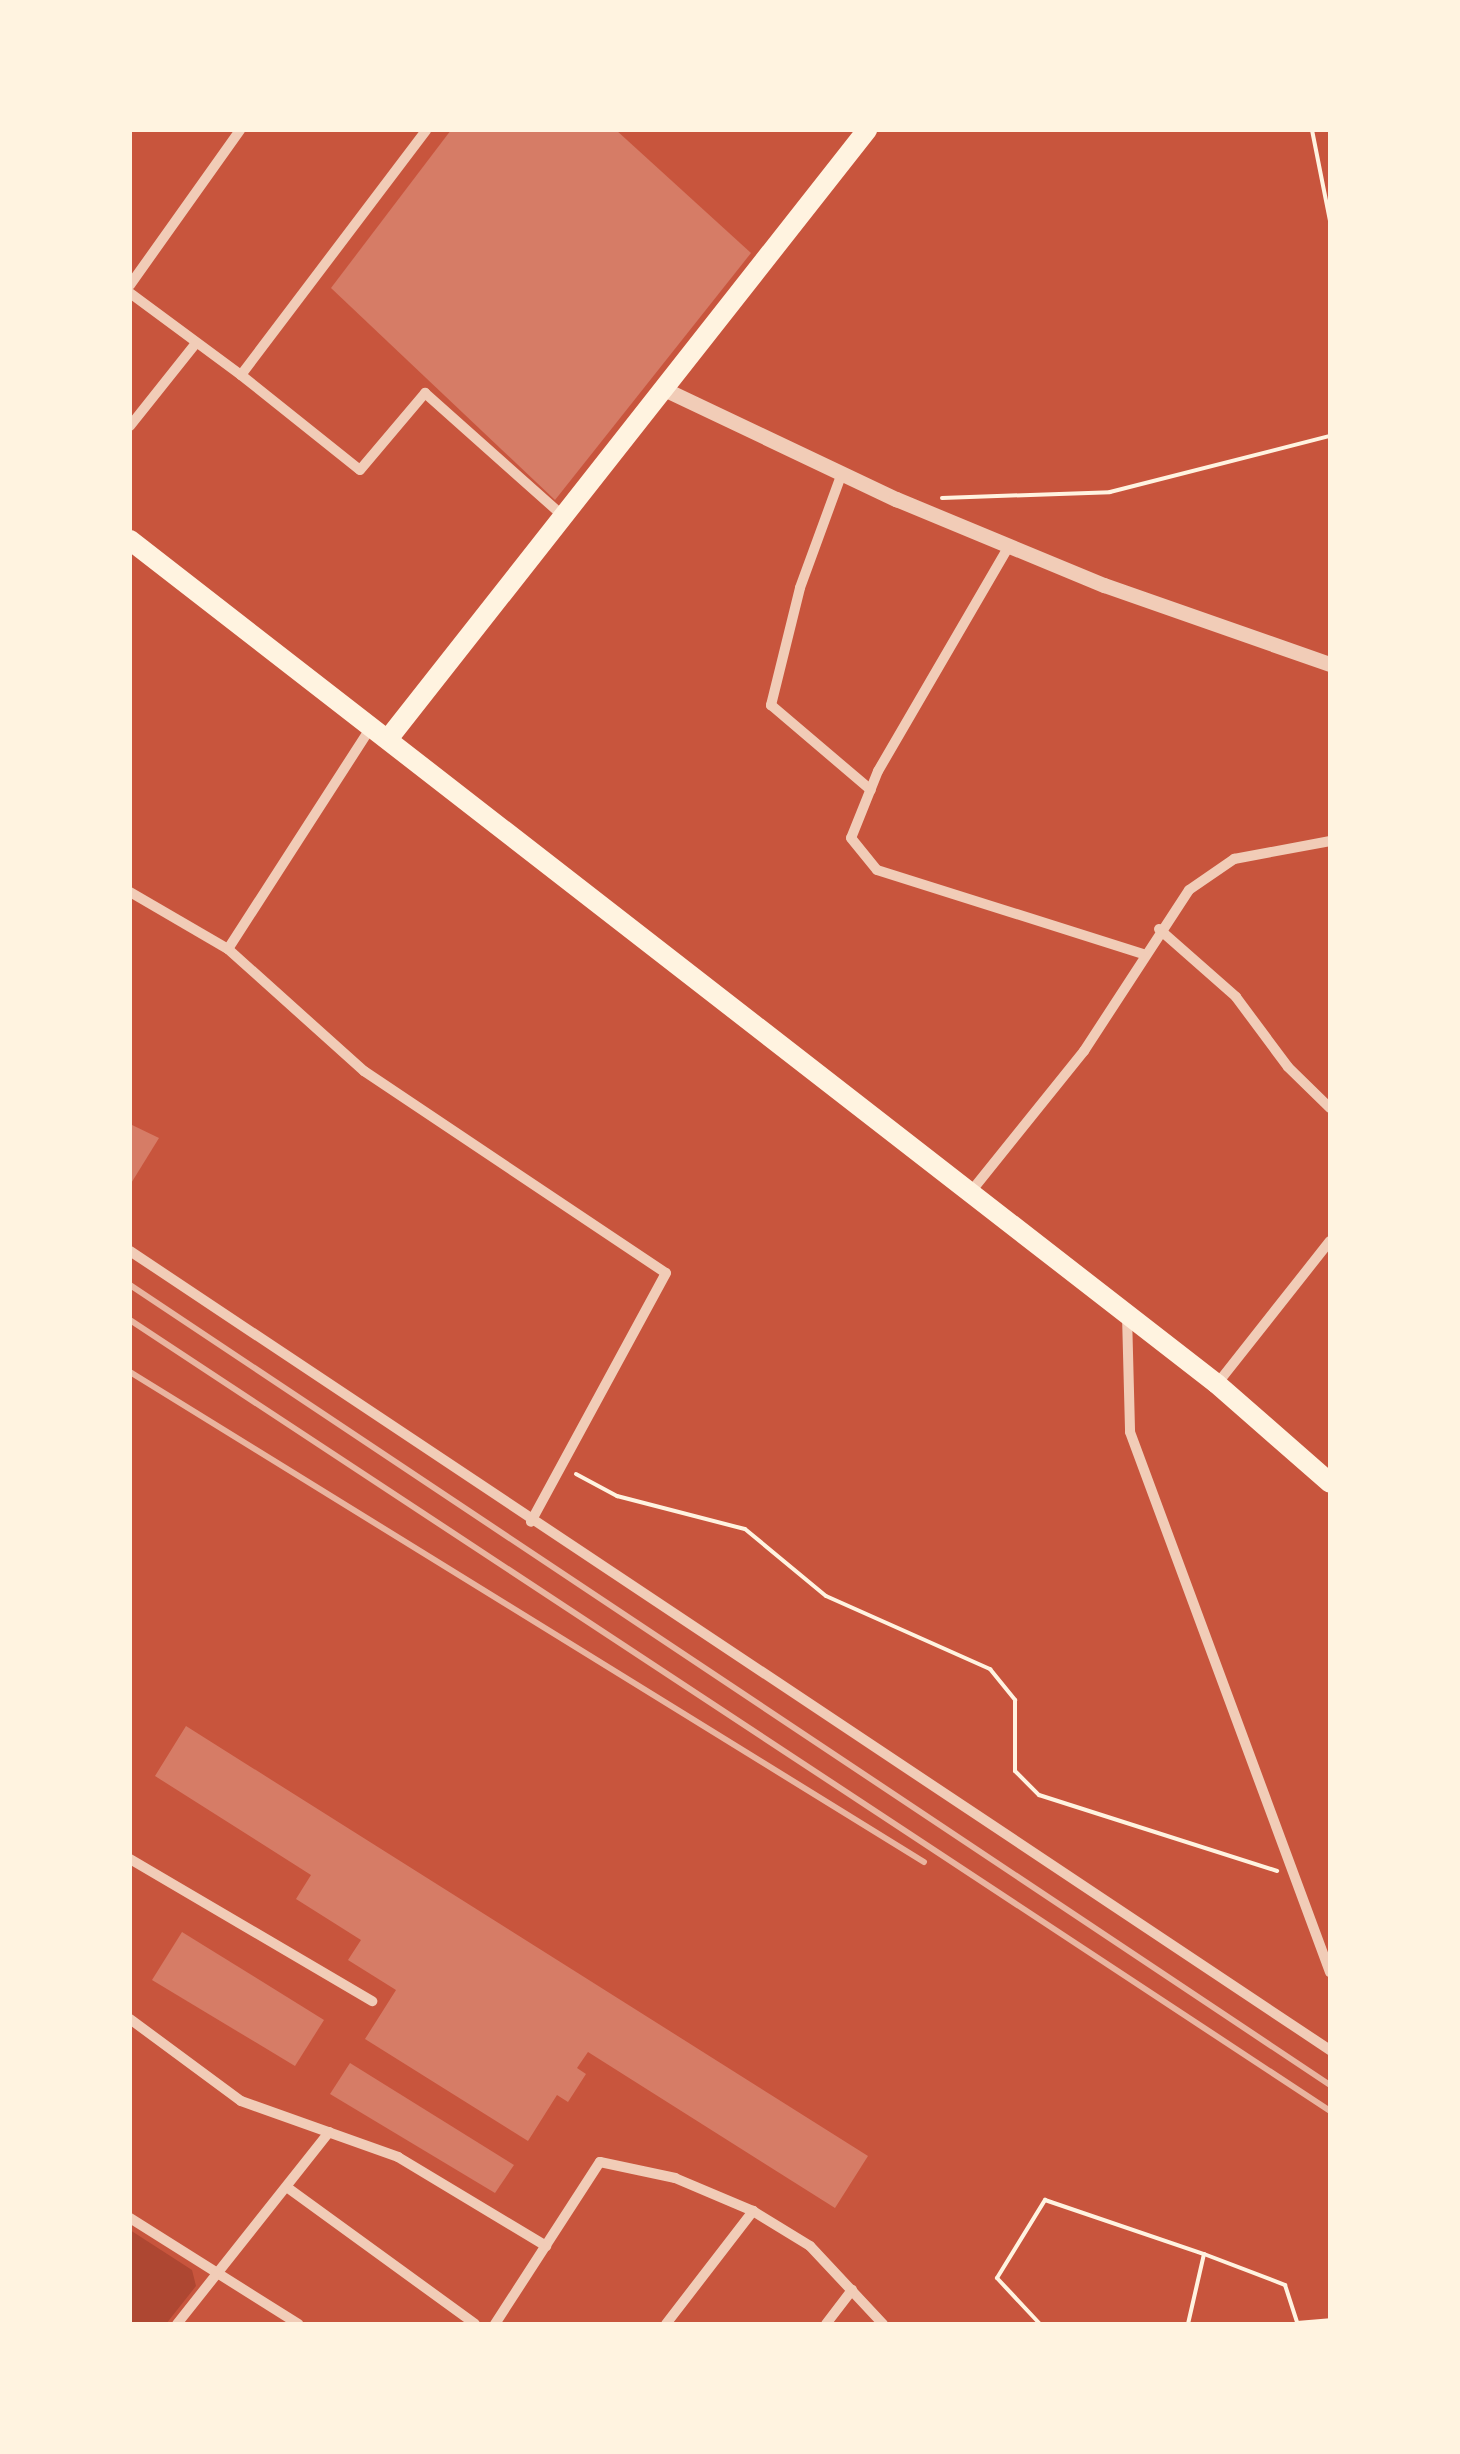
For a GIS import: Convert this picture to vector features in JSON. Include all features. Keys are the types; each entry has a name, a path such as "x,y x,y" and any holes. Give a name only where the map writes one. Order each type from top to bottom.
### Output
{"main road":[{"path":"380,733 565,518 867,130"},
{"path":"130,540 969,1195 1218,1384 1330,1483"}],"street":[{"path":"130,285 240,130"},
{"path":"241,375 426,130"},
{"path":"130,293 360,470 426,393 565,518"},
{"path":"130,426 196,343"},
{"path":"666,390 1009,546 1330,664"},
{"path":"842,473 800,588 770,705 871,790"},
{"path":"1009,546 871,790 852,838 877,870 1143,954"},
{"path":"228,948 380,733"},
{"path":"969,1195 1070,1070 1158,929 1189,890 1222,864 1330,840"},
{"path":"130,892 228,948 364,1071 666,1274 531,1522"},
{"path":"1158,929 1236,997 1288,1067 1330,1108"},
{"path":"1218,1384 1330,1241"},
{"path":"130,1251 531,1522 1330,2050"},
{"path":"1127,1314 1130,1432 1290,1875 1330,1972"},
{"path":"130,1858 372,2002"},
{"path":"130,2019 241,2101 398,2158 546,2246"},
{"path":"178,2324 222,2276 329,2132"},
{"path":"495,2324 600,2162 675,2178 753,2212 810,2246 883,2324"},
{"path":"288,2188 475,2324"},
{"path":"666,2324 753,2212"},
{"path":"130,2218 298,2324"},
{"path":"826,2324 852,2290"}],"path":[{"path":"1312,130 1330,221"},
{"path":"932,498 1110,492 1330,436"},
{"path":"563,1467 617,1496 745,1530 826,1596 990,1669 1015,1700 1015,1771 1039,1796 1290,1875"},
{"path":"1040,2324 998,2278 1045,2200 1285,2285 1297,2323 1330,2320"},
{"path":"1188,2324 1204,2254"}],"shaded area":[{"path":"130,2230 192,2270 196,2286 166,2324 130,2324"}],"building":[{"path":"451,130 616,130 751,253 555,500 331,288"},
{"path":"130,1124 159,1138 130,1185"},
{"path":"186,1726 868,2156 835,2208 588,2052 577,2068 586,2074 568,2102 557,2095 528,2141 365,2039 396,1990 348,1960 361,1940 296,1899 311,1875 155,1776"},
{"path":"182,1932 324,2020 295,2066 152,1980"},
{"path":"350,2063 514,2165 495,2193 330,2094"}],"railway":[{"path":"130,1285 1330,2085"},
{"path":"130,1320 1330,2111"},
{"path":"130,1372 924,1862"}]}
